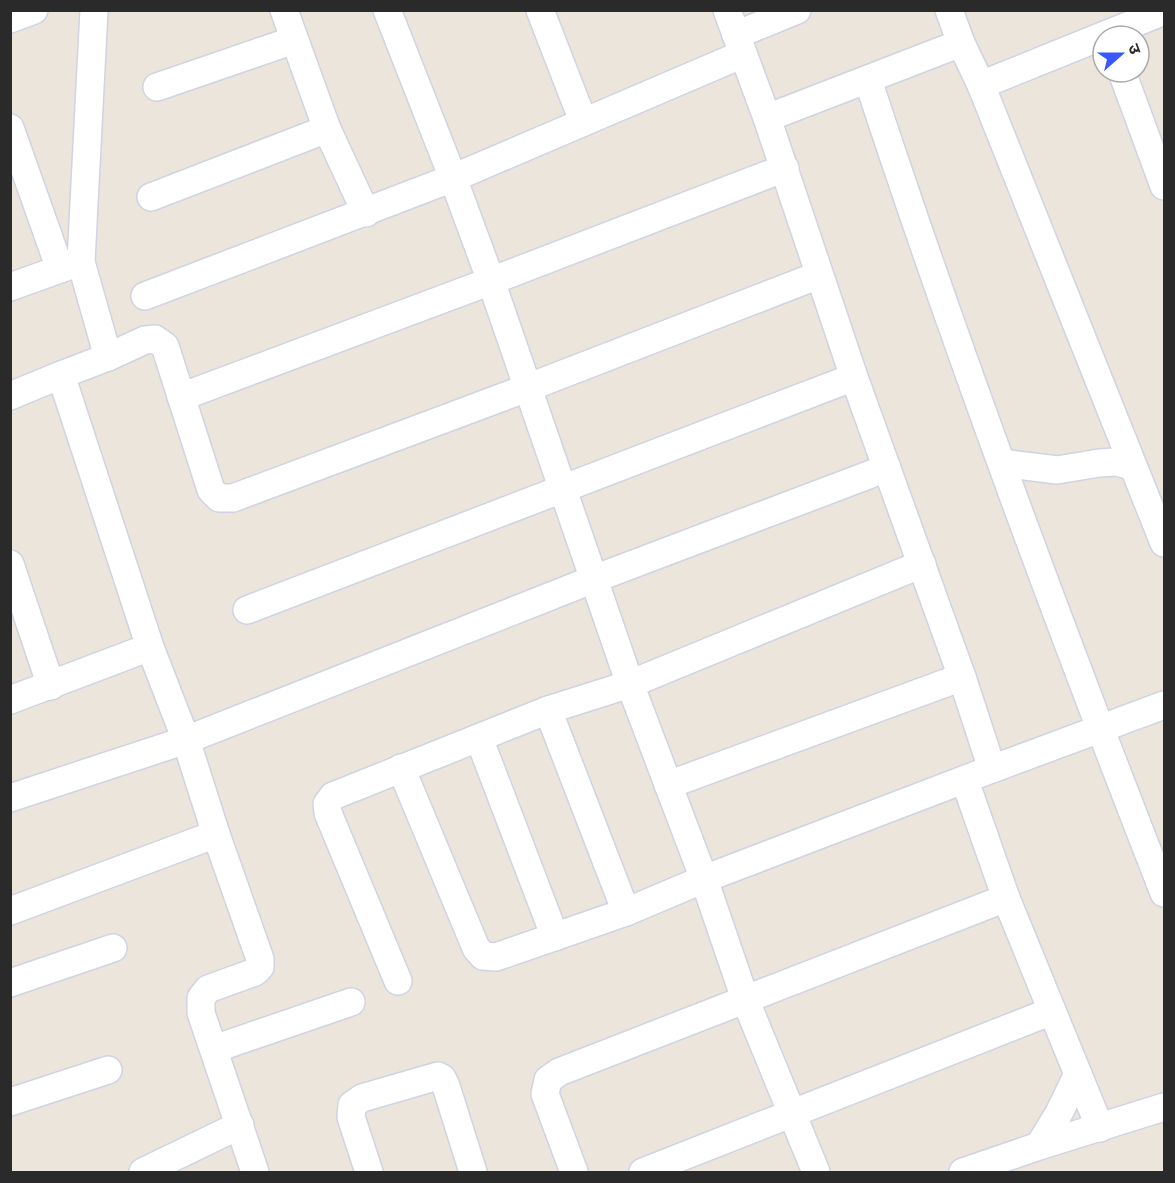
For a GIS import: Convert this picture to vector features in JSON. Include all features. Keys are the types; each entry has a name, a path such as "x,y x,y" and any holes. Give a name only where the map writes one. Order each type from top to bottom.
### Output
{"street":[{"path":"10,19 34,10"},
{"path":"70,265 94,10"},
{"path":"284,10 327,129 366,213"},
{"path":"387,10 491,281 630,684 704,879 746,999 816,1173"},
{"path":"145,296 366,213 584,121 736,33 797,10"},
{"path":"949,10 1164,543"},
{"path":"544,12 584,121"},
{"path":"1133,24 1157,14"},
{"path":"736,33 785,168 854,377 962,677 992,769"},
{"path":"157,87 294,40"},
{"path":"981,85 1091,41"},
{"path":"767,118 961,43"},
{"path":"868,80 903,186 1002,463 1100,729 1164,894"},
{"path":"1126,84 1164,186"},
{"path":"151,197 327,129"},
{"path":"13,145 70,265 108,357"},
{"path":"181,397 785,168"},
{"path":"10,287 70,265"},
{"path":"10,396 145,340 156,339 165,346 211,490 219,498 233,498 819,275"},
{"path":"61,375 150,647 186,740 260,959 260,967 255,972 208,989 201,998 201,1012 255,1173"},
{"path":"247,610 854,377"},
{"path":"1002,463 1058,470 1116,462 1133,466"},
{"path":"10,798 186,740 594,579 887,468"},
{"path":"10,564 51,686"},
{"path":"398,981 328,813 327,804 333,796 548,710 630,684 922,564"},
{"path":"10,700 150,647"},
{"path":"668,785 962,677"},
{"path":"401,768 476,948 483,956 496,957 626,912 704,879 1164,705"},
{"path":"548,710 626,912"},
{"path":"479,738 555,938"},
{"path":"965,781 1006,898 1100,1128"},
{"path":"10,911 216,834"},
{"path":"574,1173 545,1094 548,1080 559,1072 1006,898"},
{"path":"10,983 113,948"},
{"path":"214,1049 351,1002"},
{"path":"643,1173 1052,1011"},
{"path":"10,1102 108,1070"},
{"path":"1039,1146 1059,1113 1078,1074"},
{"path":"369,1173 351,1117 352,1104 362,1098 438,1076 442,1078 446,1086 473,1173"},
{"path":"963,1173 1039,1146 1164,1107"},
{"path":"143,1173 240,1125"}]}
